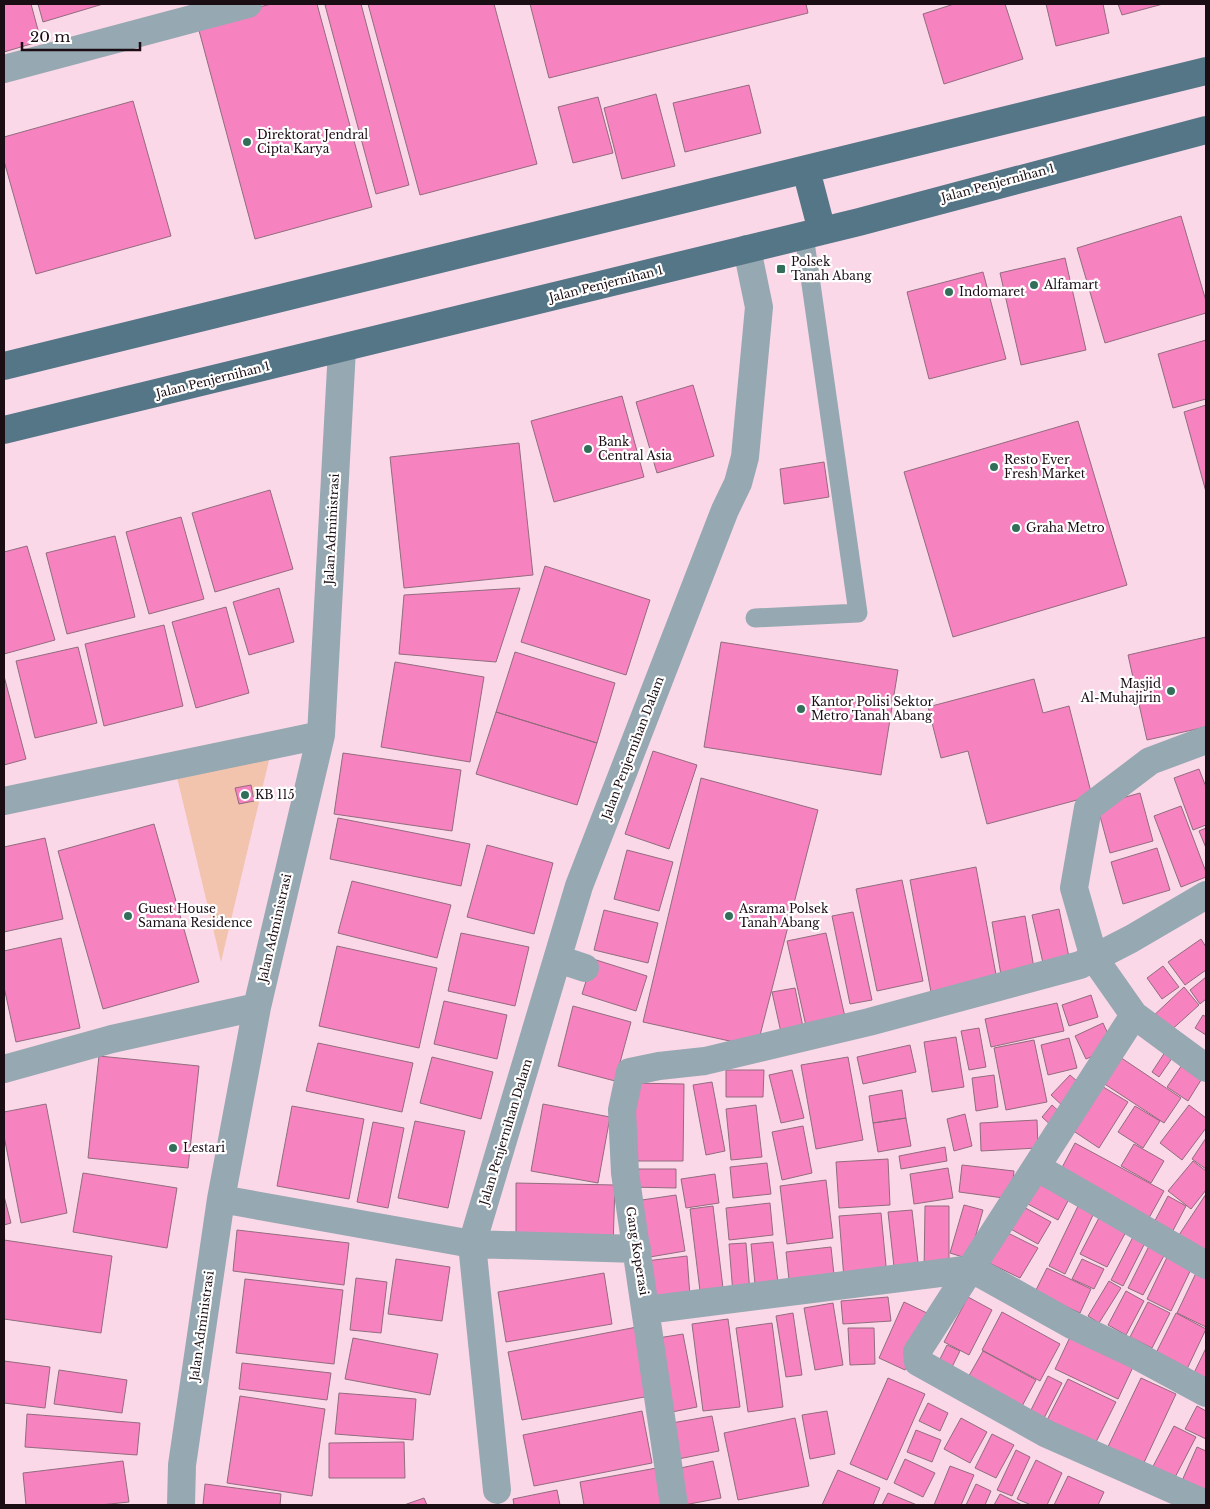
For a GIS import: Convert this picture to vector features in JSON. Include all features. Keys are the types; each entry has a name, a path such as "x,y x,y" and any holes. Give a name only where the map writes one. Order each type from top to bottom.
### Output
{"main road":[{"path":"4,366 1206,71"},
{"name":"Jalan Penjernihan 1","path":"4,430 813,233 1206,130"},
{"path":"806,170 813,233"}],"street":[{"path":"4,70 248,4"},
{"name":"Jalan Penjernihan Dalam","path":"496,1490 472,1244 579,886 722,519 738,483 745,458 759,307 747,249"},
{"name":"Jalan Administrasi","path":"181,1505 182,1464 221,1199 257,1007 321,735 342,349"},
{"path":"4,801 321,735"},
{"path":"1206,740 1150,761 1088,808 1074,888 1094,958 1134,1015 1206,1068"},
{"path":"1094,958 1132,939 1206,894"},
{"name":"Gang Koperasi","path":"674,1505 659,1417 646,1310 625,1173 622,1110 630,1072 659,1066 705,1061 869,1022 1080,965 1094,958"},
{"path":"558,959 585,968"},
{"path":"4,1069 112,1039 257,1007"},
{"path":"1134,1015 1038,1168 918,1352 918,1362 1047,1434 1206,1504"},
{"path":"1038,1168 1206,1265"},
{"path":"221,1199 472,1244 636,1250"},
{"path":"646,1310 972,1269 1072,1325 1130,1352 1206,1393"}],"lane":[{"path":"755,618 858,613 813,233"}],"shaded area":[{"path":"270,756 221,962 176,773"}],"building":[{"path":"4,4 31,4 41,41 4,52"},
{"path":"38,4 103,4 43,22"},
{"path":"271,4 317,4 372,207 255,239 197,23"},
{"path":"361,4 409,185 376,194 325,5"},
{"path":"368,4 494,4 537,164 420,195"},
{"path":"530,4 806,4 808,13 549,78"},
{"path":"954,4 1005,4 1023,59 944,84 923,14"},
{"path":"1046,4 1103,4 1109,33 1056,46"},
{"path":"1118,4 1163,4 1122,15"},
{"path":"749,85 761,133 685,152 673,103"},
{"path":"656,94 675,166 622,179 604,108"},
{"path":"598,97 613,153 573,163 558,107"},
{"path":"133,101 171,236 36,274 4,161 4,137"},
{"path":"1181,216 1206,301 1206,313 1105,343 1077,248"},
{"path":"1065,258 1086,350 1021,365 1000,273"},
{"path":"983,272 1006,359 929,379 907,292"},
{"path":"1206,340 1206,399 1173,408 1158,354"},
{"path":"693,385 714,456 657,473 636,402"},
{"name":"Bank Central Asia","path":"622,396 644,477 554,502 531,421"},
{"path":"1206,405 1206,492 1184,412"},
{"name":"Graha Metro","path":"1078,421 1127,585 953,637 904,472"},
{"path":"519,443 533,575 404,588 390,457"},
{"path":"824,462 829,497 784,504 780,469"},
{"path":"270,490 293,569 215,592 192,513"},
{"path":"181,517 204,599 149,614 126,532"},
{"path":"115,536 135,617 67,634 46,553"},
{"path":"27,546 55,640 4,654 4,552"},
{"path":"545,566 650,600 626,675 521,642"},
{"path":"279,588 294,642 249,655 233,602"},
{"path":"520,588 496,662 399,654 404,595"},
{"path":"226,607 249,693 196,708 172,622"},
{"path":"164,625 183,706 104,726 85,644"},
{"name":"Masjid Al-Muhajirin","path":"1206,637 1206,727 1147,740 1128,655"},
{"name":"Kantor Polisi Sektor Metro Tanah Abang","path":"721,642 898,670 881,775 704,747"},
{"path":"78,647 97,723 35,738 16,661"},
{"path":"515,652 615,683 597,743 496,712"},
{"path":"395,662 484,677 470,762 381,747"},
{"path":"4,676 26,759 4,765"},
{"path":"1034,679 1043,713 1069,706 1092,796 987,824 968,751 941,758 928,707"},
{"path":"496,712 597,743 577,805 476,774"},
{"path":"653,751 697,765 669,849 625,834"},
{"path":"343,753 461,770 452,831 334,814"},
{"path":"1199,769 1206,787 1206,825 1193,830 1174,778"},
{"name":"Asrama Polsek Tanah Abang","path":"701,778 818,810 757,1047 643,1022"},
{"name":"KB 115","path":"251,785 254,801 239,804 235,788"},
{"path":"1140,793 1153,841 1110,853 1097,805"},
{"path":"1181,806 1206,872 1206,877 1181,887 1154,816"},
{"path":"338,818 470,844 461,886 330,859"},
{"name":"Guest House Samana Residence","path":"154,824 199,982 103,1009 58,851"},
{"path":"1206,828 1206,848 1199,831"},
{"path":"45,838 63,919 4,932 4,847"},
{"path":"487,845 553,863 534,934 467,917"},
{"path":"1157,848 1170,890 1123,904 1111,862"},
{"path":"627,850 673,862 659,911 614,899"},
{"path":"976,867 997,980 931,992 910,880"},
{"path":"902,880 923,981 877,991 856,889"},
{"path":"352,881 451,905 437,958 338,933"},
{"path":"1059,909 1069,957 1043,963 1032,915"},
{"path":"604,910 658,923 648,963 594,950"},
{"path":"853,912 872,1000 850,1004 832,916"},
{"path":"1025,916 1034,968 1001,975 992,922"},
{"path":"461,933 529,947 515,1006 448,991"},
{"path":"826,933 845,1017 806,1026 787,941"},
{"path":"61,938 80,1028 16,1042 4,987 4,951"},
{"path":"1201,939 1206,947 1206,970 1185,985 1168,962"},
{"path":"337,946 437,968 419,1048 319,1026"},
{"path":"593,959 647,976 636,1011 582,994"},
{"path":"1163,966 1179,987 1162,999 1147,978"},
{"path":"1206,977 1206,999 1200,1004 1190,990"},
{"path":"1184,987 1199,1005 1167,1034 1150,1019"},
{"path":"795,988 804,1032 782,1037 772,992"},
{"path":"1091,995 1098,1017 1069,1026 1062,1005"},
{"path":"444,1001 507,1015 497,1059 434,1044"},
{"path":"1057,1003 1064,1031 991,1047 985,1019"},
{"path":"573,1006 631,1022 615,1081 558,1066"},
{"path":"1203,1015 1206,1017 1206,1035 1195,1028"},
{"path":"1103,1023 1114,1047 1086,1059 1075,1036"},
{"path":"979,1028 986,1067 969,1070 961,1031"},
{"path":"956,1037 964,1087 932,1092 924,1042"},
{"path":"1069,1038 1077,1068 1048,1075 1041,1045"},
{"path":"1034,1040 1047,1102 1006,1110 994,1048"},
{"path":"318,1043 413,1063 402,1112 306,1091"},
{"path":"910,1045 916,1072 863,1084 857,1057"},
{"path":"1169,1046 1177,1051 1159,1077 1152,1072"},
{"path":"1117,1055 1181,1098 1164,1123 1100,1081"},
{"path":"99,1056 199,1066 188,1168 88,1158"},
{"path":"432,1057 493,1072 481,1119 420,1103"},
{"path":"848,1057 863,1140 816,1149 801,1065"},
{"path":"1186,1059 1206,1072 1188,1101 1167,1087"},
{"path":"726,1070 764,1070 763,1097 726,1097"},
{"path":"792,1070 804,1118 781,1123 769,1075"},
{"path":"994,1075 998,1107 976,1111 972,1078"},
{"path":"1070,1075 1085,1088 1066,1109 1051,1095"},
{"path":"712,1082 725,1151 706,1155 693,1085"},
{"path":"629,1083 684,1084 683,1161 628,1161"},
{"path":"1100,1085 1128,1102 1099,1148 1072,1130"},
{"path":"902,1090 906,1118 873,1123 869,1096"},
{"path":"46,1104 67,1213 21,1223 4,1136 4,1112"},
{"path":"543,1104 610,1117 598,1183 531,1171"},
{"path":"756,1105 762,1157 731,1160 726,1109"},
{"path":"1052,1105 1064,1116 1054,1128 1042,1117"},
{"path":"1189,1105 1206,1118 1206,1128 1182,1160 1160,1143"},
{"path":"292,1106 364,1119 349,1199 277,1186"},
{"path":"1135,1106 1160,1121 1143,1148 1118,1132"},
{"path":"965,1114 972,1146 954,1151 947,1119"},
{"path":"906,1118 911,1146 878,1152 873,1123"},
{"path":"1037,1120 1038,1148 981,1151 980,1123"},
{"path":"415,1121 465,1131 448,1208 398,1198"},
{"path":"373,1122 404,1128 388,1208 357,1202"},
{"path":"803,1126 812,1173 782,1180 772,1132"},
{"path":"1206,1138 1206,1169 1192,1159"},
{"path":"1075,1143 1164,1191 1145,1225 1057,1177"},
{"path":"1134,1144 1164,1161 1151,1183 1121,1166"},
{"path":"945,1147 947,1161 901,1169 899,1156"},
{"path":"888,1159 890,1205 839,1208 836,1162"},
{"path":"1193,1161 1206,1171 1206,1190 1191,1209 1168,1191"},
{"path":"767,1163 771,1194 733,1198 730,1167"},
{"path":"962,1165 1014,1171 1011,1199 959,1192"},
{"path":"948,1168 953,1198 914,1204 910,1174"},
{"path":"629,1169 676,1169 676,1188 629,1187"},
{"path":"83,1173 177,1188 167,1248 73,1232"},
{"path":"715,1174 719,1203 686,1208 681,1179"},
{"path":"826,1180 833,1238 787,1244 780,1186"},
{"path":"516,1183 615,1185 613,1247 516,1242"},
{"path":"1037,1183 1069,1199 1058,1220 1026,1203"},
{"path":"1206,1194 1206,1257 1177,1238"},
{"path":"676,1195 685,1251 644,1258 635,1201"},
{"path":"4,1196 11,1223 4,1225"},
{"path":"1168,1196 1186,1206 1168,1240 1150,1230"},
{"path":"770,1203 773,1235 729,1240 726,1208"},
{"path":"964,1205 983,1210 969,1259 950,1253"},
{"path":"1020,1205 1051,1222 1038,1244 1007,1227"},
{"path":"713,1206 724,1296 701,1299 690,1209"},
{"path":"925,1206 949,1206 949,1268 924,1272"},
{"path":"1078,1206 1094,1213 1065,1274 1049,1266"},
{"path":"912,1210 919,1271 895,1276 888,1212"},
{"path":"881,1213 887,1276 844,1279 839,1216"},
{"path":"1101,1214 1128,1228 1107,1267 1080,1254"},
{"path":"1000,1229 1038,1248 1020,1278 987,1262"},
{"path":"237,1230 349,1243 344,1285 233,1271"},
{"path":"1135,1233 1147,1239 1123,1286 1111,1280"},
{"path":"4,1240 112,1256 101,1333 4,1319"},
{"path":"773,1242 779,1291 756,1294 751,1244"},
{"path":"1151,1242 1167,1250 1143,1295 1128,1288"},
{"path":"746,1243 750,1292 733,1294 729,1244"},
{"path":"831,1247 835,1284 790,1289 786,1252"},
{"path":"1170,1251 1194,1263 1171,1311 1147,1299"},
{"path":"687,1256 690,1296 655,1304 646,1261"},
{"path":"396,1259 450,1267 442,1321 388,1314"},
{"path":"1082,1259 1104,1269 1094,1289 1072,1279"},
{"path":"1047,1268 1091,1289 1080,1313 1035,1292"},
{"path":"604,1273 612,1324 506,1342 498,1292"},
{"path":"1196,1273 1206,1278 1206,1327 1177,1313"},
{"path":"356,1278 387,1282 381,1333 350,1330"},
{"path":"245,1279 343,1290 334,1364 236,1353"},
{"path":"1109,1281 1121,1288 1099,1323 1088,1316"},
{"path":"1126,1291 1144,1301 1126,1335 1108,1325"},
{"path":"888,1297 891,1321 843,1324 841,1301"},
{"path":"968,1297 992,1310 969,1355 944,1342"},
{"path":"904,1302 929,1314 905,1370 879,1358"},
{"path":"1148,1302 1170,1313 1152,1348 1130,1337"},
{"path":"833,1303 843,1365 815,1370 804,1308"},
{"path":"1002,1312 1060,1344 1040,1381 982,1350"},
{"path":"793,1313 802,1375 786,1377 776,1316"},
{"path":"1176,1313 1206,1329 1187,1369 1156,1353"},
{"path":"728,1319 740,1407 703,1411 692,1324"},
{"path":"772,1323 783,1407 748,1412 736,1328"},
{"path":"642,1326 655,1395 522,1420 508,1352"},
{"path":"848,1328 874,1328 875,1364 850,1365"},
{"path":"683,1334 697,1407 672,1412 658,1338"},
{"path":"1071,1335 1134,1365 1118,1399 1055,1369"},
{"path":"353,1338 438,1354 430,1395 345,1379"},
{"path":"947,1345 960,1351 949,1373 936,1367"},
{"path":"1206,1348 1206,1382 1193,1375"},
{"path":"983,1351 1036,1380 1020,1410 966,1381"},
{"path":"4,1361 50,1367 45,1408 4,1403"},
{"path":"242,1363 331,1373 327,1400 239,1389"},
{"path":"59,1370 127,1380 122,1413 54,1404"},
{"path":"1048,1376 1062,1383 1041,1424 1027,1418"},
{"path":"888,1378 925,1394 887,1480 850,1464"},
{"path":"1141,1378 1176,1394 1141,1469 1105,1453"},
{"path":"1068,1379 1116,1402 1093,1448 1045,1424"},
{"path":"339,1393 416,1399 413,1440 335,1434"},
{"path":"240,1396 325,1409 312,1496 227,1483"},
{"path":"928,1403 948,1413 940,1431 919,1421"},
{"path":"1197,1406 1206,1411 1206,1439 1185,1429"},
{"path":"642,1411 652,1463 534,1486 523,1435"},
{"path":"827,1411 835,1454 810,1459 802,1415"},
{"path":"27,1414 140,1423 137,1455 25,1447"},
{"path":"712,1416 719,1451 673,1460 666,1424"},
{"path":"795,1418 809,1486 738,1500 724,1433"},
{"path":"961,1418 987,1432 970,1463 944,1449"},
{"path":"1174,1426 1196,1437 1170,1487 1148,1476"},
{"path":"916,1430 941,1440 932,1462 907,1452"},
{"path":"992,1434 1014,1445 996,1478 975,1468"},
{"path":"404,1442 405,1478 329,1478 329,1443"},
{"path":"1197,1447 1206,1451 1206,1492 1181,1483"},
{"path":"1016,1450 1030,1457 1012,1496 997,1490"},
{"path":"905,1459 935,1473 923,1497 894,1483"},
{"path":"1036,1460 1062,1473 1047,1505 1031,1505 1017,1499"},
{"path":"123,1461 129,1502 100,1505 26,1505 23,1473"},
{"path":"713,1461 721,1498 684,1505 676,1469"},
{"path":"950,1466 974,1475 961,1505 934,1505"},
{"path":"662,1467 669,1505 584,1505 580,1482"},
{"path":"838,1470 880,1488 873,1505 822,1505"},
{"path":"1068,1476 1104,1492 1098,1505 1054,1505"},
{"path":"205,1484 281,1494 280,1505 203,1505"},
{"path":"976,1484 991,1491 985,1505 966,1505"},
{"path":"557,1490 560,1505 514,1505 513,1499"},
{"path":"888,1493 917,1505 882,1505"},
{"path":"1000,1494 1022,1505 994,1505"},
{"path":"424,1498 427,1505 404,1505"}],"place":[{"name":"Direktorat Jendral Cipta Karya","path":"247,142"},
{"name":"Polsek Tanah Abang","path":"781,269"},
{"name":"Alfamart","path":"1034,285"},
{"name":"Indomaret","path":"949,292"},
{"name":"Bank Central Asia","path":"588,449"},
{"name":"Resto Ever Fresh Market","path":"994,467"},
{"name":"Graha Metro","path":"1016,528"},
{"name":"Masjid Al-Muhajirin","path":"1171,691"},
{"name":"Kantor Polisi Sektor Metro Tanah Abang","path":"801,709"},
{"name":"KB 115","path":"245,795"},
{"name":"Guest House Samana Residence","path":"128,916"},
{"name":"Asrama Polsek Tanah Abang","path":"729,916"},
{"name":"Lestari","path":"173,1148"}]}
